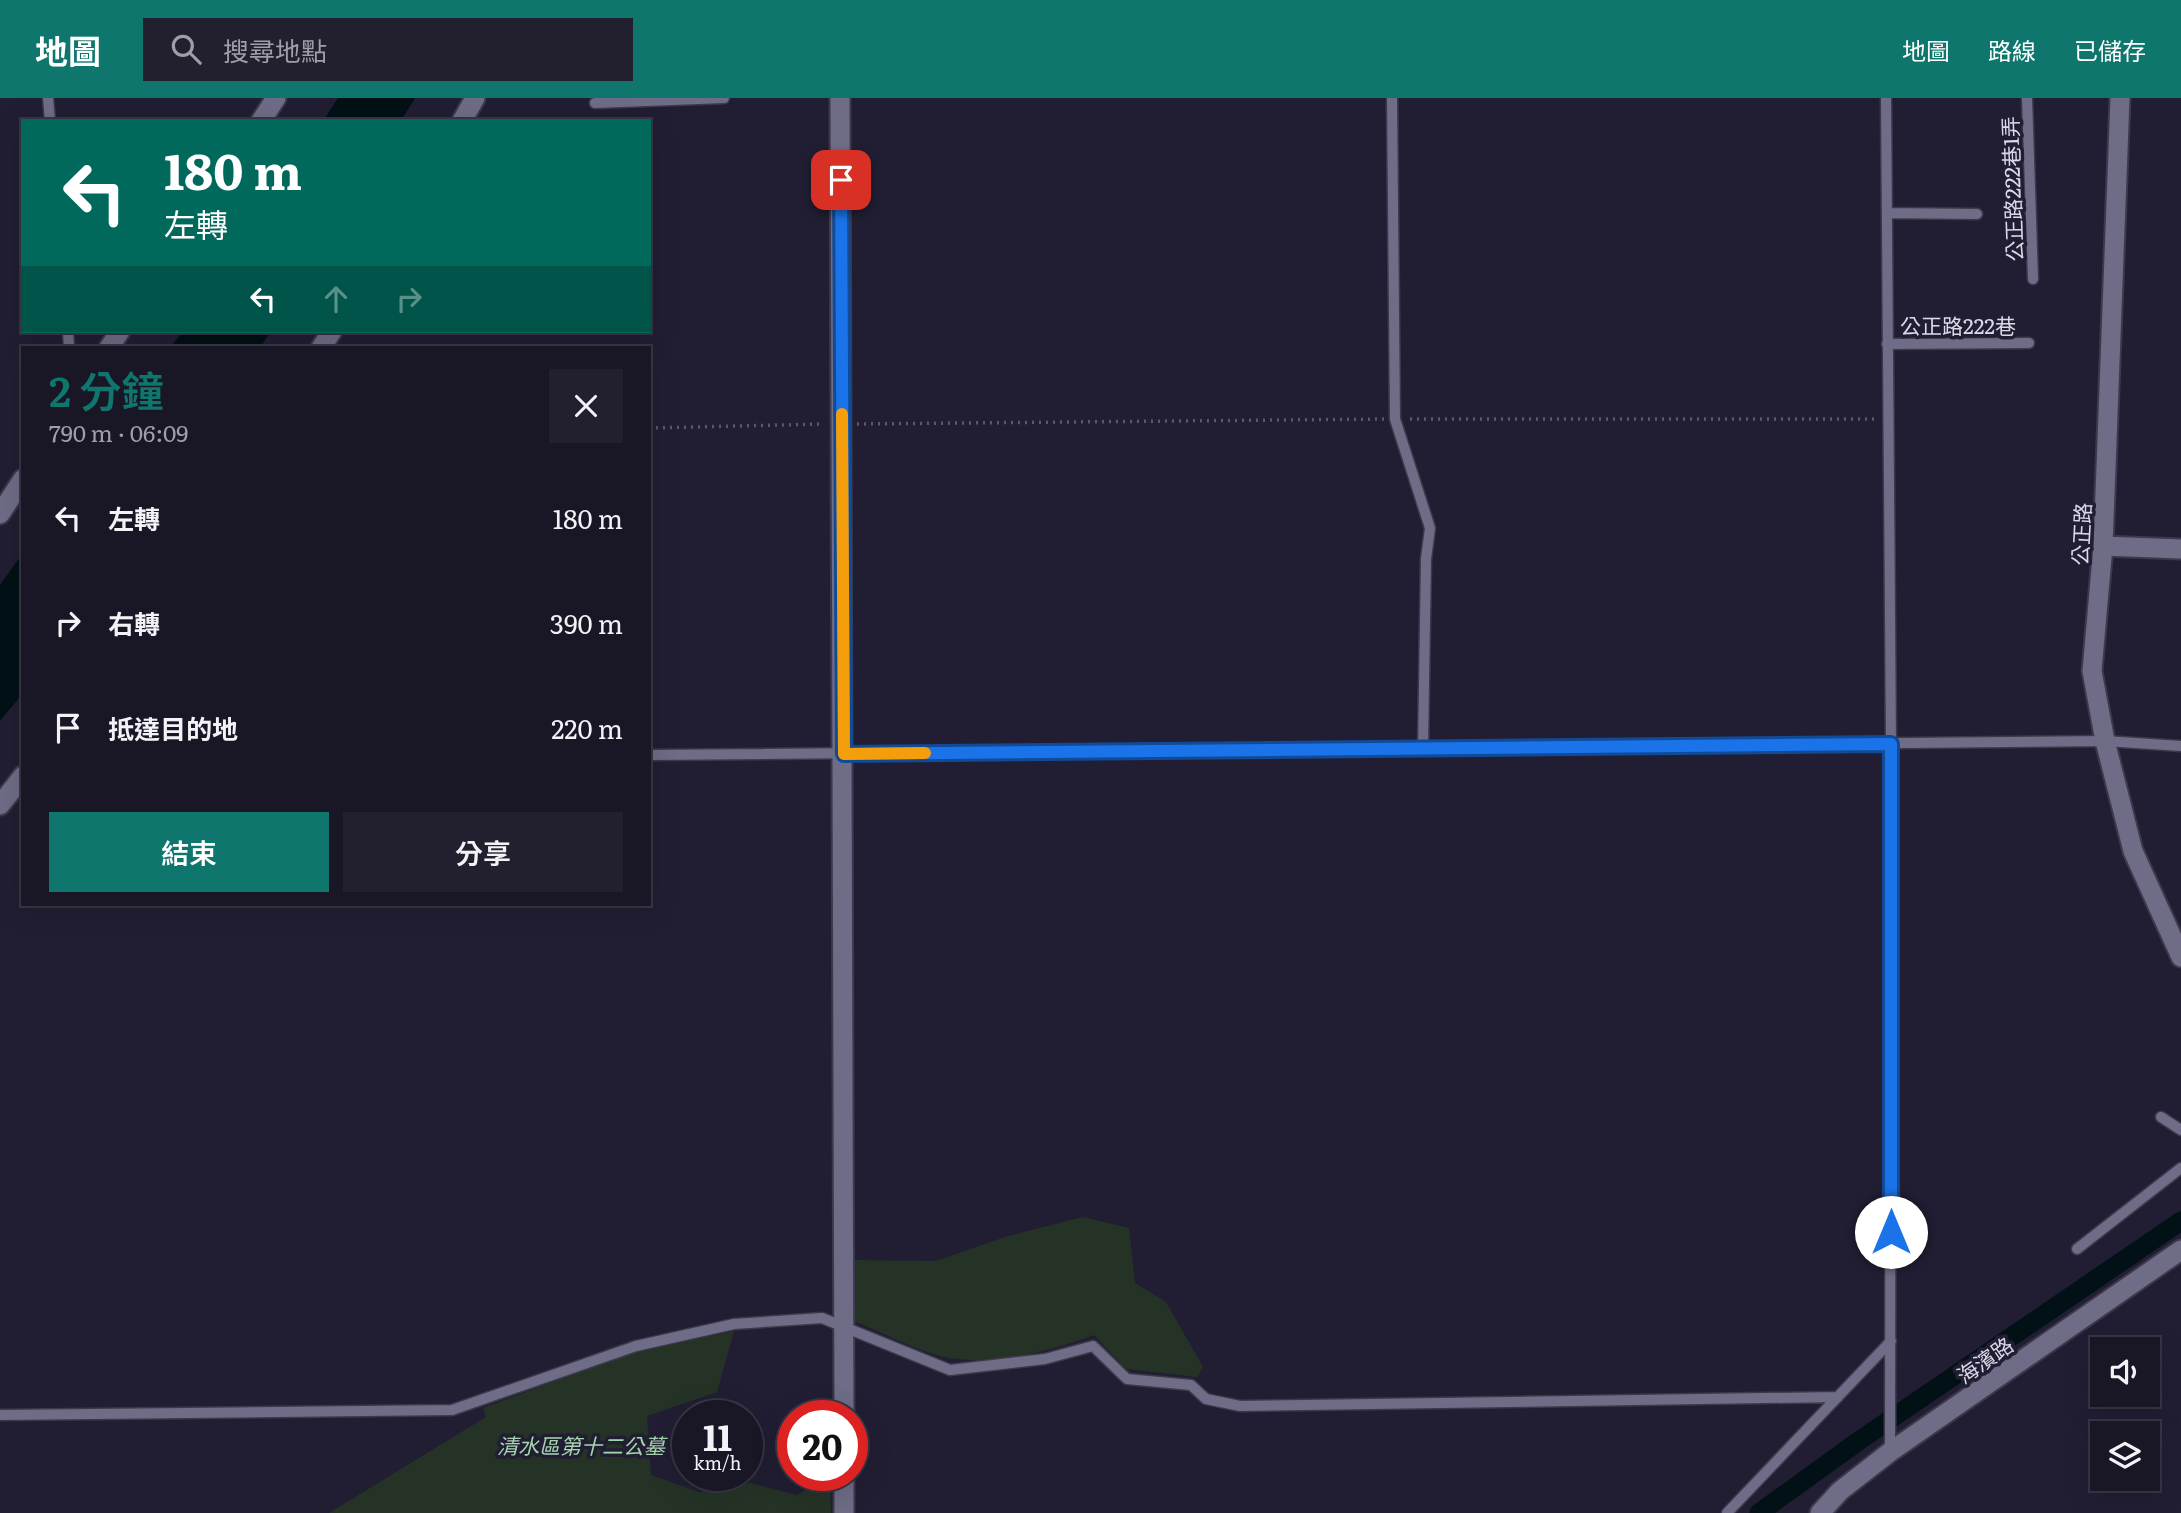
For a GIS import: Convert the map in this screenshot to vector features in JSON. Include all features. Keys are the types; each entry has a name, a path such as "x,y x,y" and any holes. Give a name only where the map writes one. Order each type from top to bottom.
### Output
{"street":[{"path":"262,119 276,98"},
{"path":"463,119 475,98"},
{"path":"840,98 844,1400"},
{"name":"公正路","path":"2120,98 2103,546 2092,671 2105,741 2133,851 2181,957"},
{"path":"0,514 21,482"},
{"path":"2103,546 2181,549"},
{"path":"0,805 21,779"},
{"name":"海濱路","path":"1820,1513 1890,1443 2181,1250"},
{"path":"844,1491 844,1513"}],"lane":[{"path":"48,98 50,119"},
{"path":"595,103 724,98"},
{"path":"1392,98 1395,419 1430,528 1426,559 1423,747"},
{"name":"公正路222巷","path":"1886,98 1891,744 1890,1443"},
{"name":"公正路222巷1弄","path":"2027,98 2033,279"},
{"path":"1886,213 1977,214"},
{"name":"公正路222巷","path":"1887,344 2029,343"},
{"path":"651,755 2105,741 2181,746"},
{"path":"2161,1117 2181,1130"},
{"path":"2077,1249 2181,1168"},
{"path":"0,1415 452,1410 636,1346 734,1324 822,1318 950,1370 1045,1359 1093,1346 1127,1380 1191,1385 1206,1399 1240,1406 1838,1397"},
{"path":"1727,1513 1891,1346"}],"path":[{"path":"651,428 1395,419 1887,419"}],"green space":[{"path":"1083,1217 1129,1228 1135,1283 1166,1302 1203,1367 1197,1377 1126,1369 1094,1335 1021,1356 964,1360 922,1350 849,1319 851,1260 936,1261 1008,1236"},
{"name":"清水區第十二公墓","path":"734,1331 717,1392 694,1400 672,1400 672,1407 647,1416 651,1475 672,1482 672,1491 763,1491 763,1486 797,1495 804,1491 830,1491 831,1513 329,1513 486,1417 483,1408 636,1351"}],"shaded area":[{"path":"338,98 415,98 402,119 324,119"},
{"path":"181,333 270,333 261,346 172,346"},
{"path":"21,556 21,695 0,721 0,585"}],"waterway":[{"path":"1759,1513 1860,1440 2181,1221"}],"slow traffic":[{"path":"842,414 844,754 925,753"}],"route":[{"path":"841,180 844,754 1891,744 1891,1232"}]}
